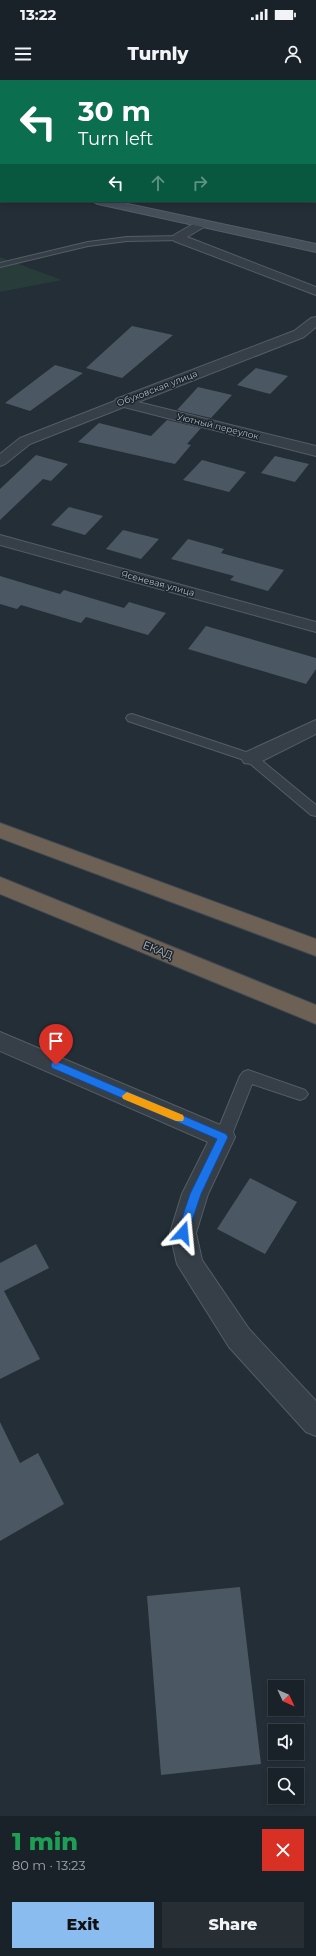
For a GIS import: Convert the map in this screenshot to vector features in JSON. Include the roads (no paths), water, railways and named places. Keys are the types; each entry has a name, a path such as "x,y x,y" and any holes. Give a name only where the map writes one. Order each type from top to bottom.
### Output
{"highway":[{"path":"0,830 316,948"},
{"name":"ЕКАД","path":"2,886 316,1015"}],"main road":[{"path":"102,202 316,248"}],"street":[{"path":"178,238 200,224"},
{"path":"178,238 316,290"},
{"name":"Обуховская улица","path":"0,461 25,441 121,402 299,334 316,321"},
{"path":"299,334 316,338"},
{"name":"Уютный переулок","path":"121,402 316,451"},
{"name":"Ясеневая улица","path":"0,540 316,627"},
{"path":"251,758 316,726"},
{"path":"0,1041 223,1137 195,1194 183,1233 190,1264 239,1338 316,1422"}],"lane":[{"path":"0,265 88,244 127,239 178,238"},
{"path":"132,718 251,758 316,812"},
{"path":"223,1137 248,1076 300,1094"}]}
